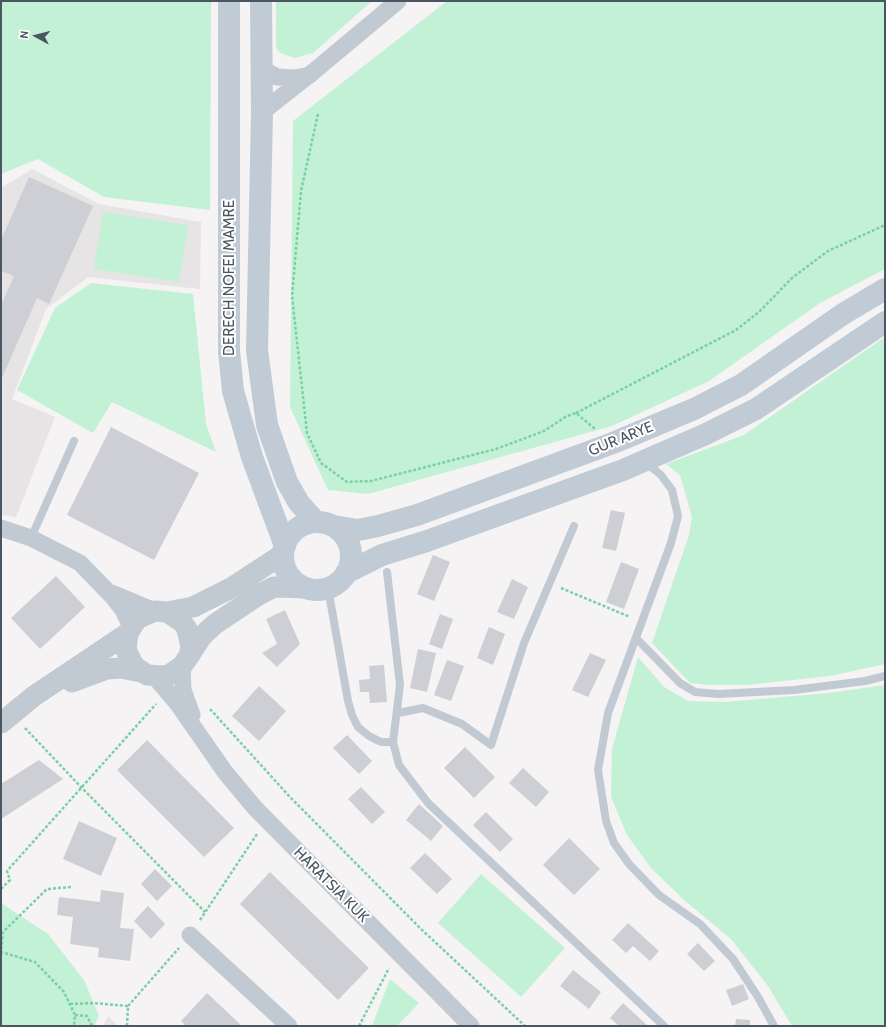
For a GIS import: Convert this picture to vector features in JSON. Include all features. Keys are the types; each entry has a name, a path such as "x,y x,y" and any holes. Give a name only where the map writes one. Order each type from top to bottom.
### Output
{"main road":[{"name":"DERECH NOFEI MAMRE","path":"229,1 229,352 234,391 252,457 284,550"},
{"name":"DERECH NOFEI MAMRE","path":"261,1 262,112 257,350 261,385 267,424 287,482 300,503 324,524"},
{"name":"GUR ARYE","path":"324,524 358,530 378,526 417,515 612,443 694,408 741,385 844,314 885,289"},
{"name":"GUR ARYE","path":"346,573 382,555 427,541 644,461 706,434 756,409 885,322"},
{"path":"324,524 342,533 348,542 351,552 350,563 341,580 328,588 317,590 305,588 296,583 289,575 284,565 284,550 290,536 297,529 324,524"}],"street":[{"path":"262,112 310,75 398,1"},
{"path":"261,65 268,72 278,77 295,78 310,75"},
{"path":"1,528 31,538 80,563 107,590 123,610 129,630 126,646 129,659 154,680"},
{"path":"6,718 34,696 129,630 137,619 161,612 193,607 231,588 284,550"},
{"path":"34,696 107,669 121,668 154,680 169,675 185,661 202,636 215,624 260,594 274,587 305,588"},
{"path":"107,590 130,602 161,612 182,622 187,629 190,642 185,661"},
{"name":"HARATSIA KUK","path":"185,661 183,690 201,737"},
{"name":"HARATSIA KUK","path":"154,680 201,737 225,772 267,820 471,1026"},
{"path":"190,935 289,1026"}],"lane":[{"path":"31,538 74,440"},
{"path":"644,461 661,475 672,490 678,516 671,543 608,713 598,770 606,821 614,843 629,864 659,895 700,924 733,959 758,997 774,1026"},
{"path":"398,713 423,708 462,724 491,745 524,643 574,526"},
{"path":"388,572 400,685 398,713 393,742 399,765 428,803 664,1026"},
{"path":"328,588 348,701 352,715 358,728 369,736 381,742 393,742"},
{"path":"636,638 680,683 695,692 718,694 794,690 865,681 885,676"}],"path":[{"path":"318,114 301,191 292,296 307,433 321,463 347,482 371,481 496,449 544,431 567,416 576,413 736,330 760,312 792,278 828,251 885,225"},
{"path":"576,413 612,443"},
{"path":"550,583 642,622"},
{"path":"1,889 10,880 7,870 81,787 154,680"},
{"path":"209,709 290,797 421,929 525,1026"},
{"path":"6,718 81,787 205,912"},
{"path":"128,1026 128,1006 190,935 267,820"},
{"path":"71,887 47,889 3,932 1,952 35,962 64,992 75,1014 74,1026"},
{"path":"358,1026 398,952"},
{"path":"70,1004 93,1003 128,1006"},
{"path":"75,1014 87,1016 92,1026"}],"shaded area":[{"path":"32,169 99,204 201,222 200,289 88,277 46,309 12,399 55,417 16,517 1,515 1,188"},
{"path":"108,1016 118,1026 103,1026"}],"green space":[{"path":"1,1 211,1 210,210 104,197 38,159 1,174"},
{"path":"276,1 372,1 313,53 295,58 280,53 276,48"},
{"path":"447,1 885,1 885,269 820,303 709,381 612,426 368,494 328,490 290,407 293,121"},
{"path":"103,212 188,225 179,282 94,269"},
{"path":"91,283 193,294 206,424 216,452 112,402 93,433 17,390 55,308"},
{"path":"885,337 885,664 830,676 746,685 707,685 690,683 652,643 689,535 692,517 680,475 666,464 744,435"},
{"path":"638,657 664,687 688,701 725,702 829,693 885,685 885,1026 792,1026 768,986 731,939 684,900 651,868 627,835 611,797 612,749"},
{"path":"481,874 565,948 521,997 438,923"},
{"path":"1,903 48,934 84,980 99,1016 94,1026 1,1026"},
{"path":"390,979 419,1003 397,1026 372,1026"}],"building":[{"path":"29,177 93,206 49,304 37,298 1,380 1,305 14,276 1,271 1,240"},
{"path":"111,427 199,473 154,560 67,515"},
{"path":"611,510 625,513 616,551 602,548"},
{"path":"433,555 450,562 434,601 417,594"},
{"path":"621,562 639,569 624,609 606,602"},
{"path":"56,576 85,607 40,649 11,618"},
{"path":"512,579 528,587 514,619 497,612"},
{"path":"285,610 300,644 277,667 262,653 277,644 266,619"},
{"path":"440,614 453,619 442,649 429,644"},
{"path":"489,627 505,634 493,665 477,658"},
{"path":"418,649 436,653 427,692 410,688"},
{"path":"590,653 606,660 588,697 572,690"},
{"path":"447,660 464,666 451,701 434,695"},
{"path":"384,665 387,702 370,703 369,692 360,692 359,680 370,679 369,666"},
{"path":"259,686 286,711 259,741 232,716"},
{"path":"347,735 372,761 359,774 333,748"},
{"path":"147,740 234,828 204,857 117,770"},
{"path":"465,747 495,777 474,798 444,768"},
{"path":"39,760 63,779 1,819 1,784"},
{"path":"523,768 549,792 536,807 509,783"},
{"path":"361,787 385,812 372,824 348,799"},
{"path":"419,804 443,826 431,841 406,820"},
{"path":"486,812 513,839 500,852 473,825"},
{"path":"79,821 117,838 101,876 63,859"},
{"path":"569,838 600,869 574,895 543,865"},
{"path":"425,853 452,879 437,894 410,868"},
{"path":"155,869 172,886 157,901 141,884"},
{"path":"270,872 369,968 338,1000 240,904"},
{"path":"101,890 124,893 120,928 134,929 130,961 98,957 99,948 70,944 73,917 57,915 59,897 100,902"},
{"path":"148,906 165,924 151,939 134,921"},
{"path":"628,923 659,951 650,961 633,946 626,953 612,940"},
{"path":"698,943 715,961 704,971 687,954"},
{"path":"573,970 601,992 589,1009 560,986"},
{"path":"743,984 749,999 732,1006 726,990"},
{"path":"207,993 242,1026 186,1026 181,1021"},
{"path":"623,1003 648,1026 619,1026 610,1018"},
{"path":"736,1019 750,1020 750,1026 735,1026"}]}
